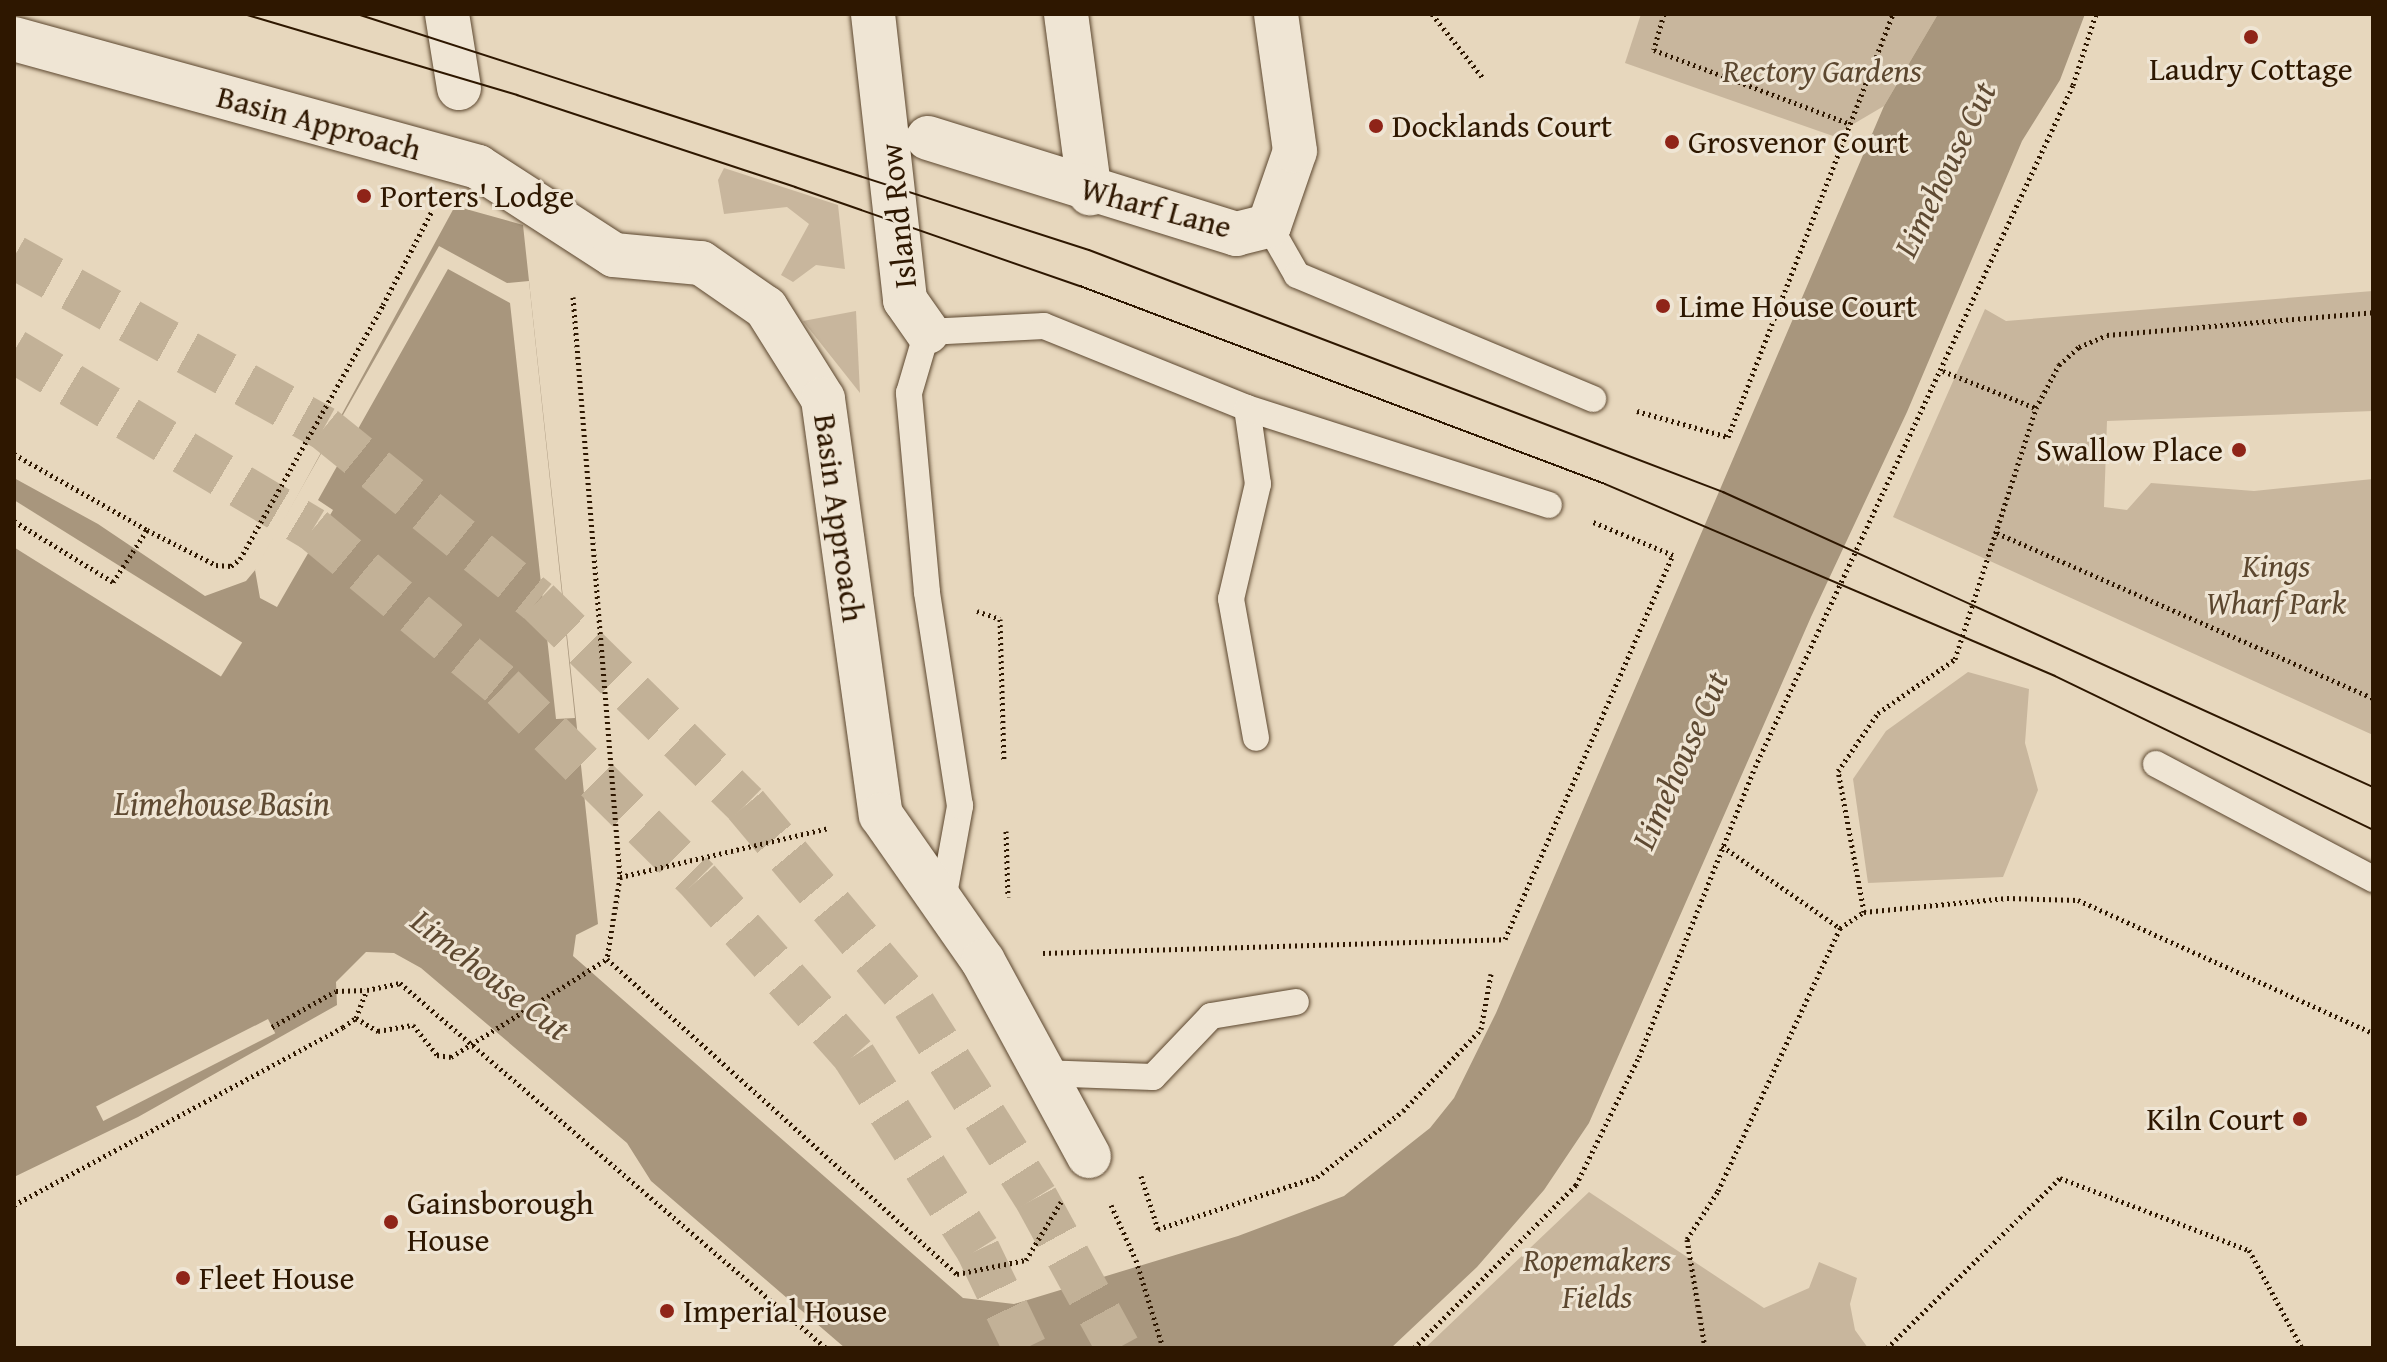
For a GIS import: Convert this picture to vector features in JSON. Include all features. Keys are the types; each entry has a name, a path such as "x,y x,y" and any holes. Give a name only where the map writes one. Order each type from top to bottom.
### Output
{"street":[{"path":"447,14 459,88"},
{"name":"Island Row","path":"873,14 905,300 927,332"},
{"path":"1066,14 1090,193"},
{"name":"Wharf Lane","path":"928,138 1090,193 1236,234 1269,226 1295,151 1276,14"},
{"name":"Basin Approach","path":"38,34 478,167 614,255 701,263 766,308 823,399 881,815 983,961 1040,1073 1089,1156"}],"lane":[{"path":"1269,226 1297,275 1593,399"},
{"path":"927,332 1044,326 1247,408 1549,505"},
{"name":"Island Row","path":"927,332 909,393 934,649 960,806 943,900"},
{"path":"1247,408 1258,484 1231,599 1256,738"},
{"path":"2156,764 2373,879"},
{"path":"1040,1073 1153,1077 1211,1016 1296,1002"}],"path":[{"path":"1432,14 1483,78"},
{"path":"1664,14 1654,50 1848,123"},
{"path":"1593,399 1728,437 1893,14"},
{"path":"1414,1348 1576,1185 1639,1057 1722,846 2073,85 2096,14"},
{"path":"14,454 147,530 216,565 231,566 240,559 383,305 457,161"},
{"path":"356,1018 378,1031 413,1025 437,1055 451,1057 607,959 620,877 568,240 555,214"},
{"path":"1864,912 1838,771 1878,713 1955,659 2036,408 2059,365 2079,347 2107,335 2373,312"},
{"path":"1943,371 2036,408"},
{"path":"1026,953 1505,939 1673,555 1549,505"},
{"path":"14,521 113,582 147,530"},
{"path":"1997,533 2373,698"},
{"path":"927,592 1000,619 1004,763"},
{"path":"620,877 881,815"},
{"path":"1006,827 1008,907"},
{"path":"1722,846 1840,928"},
{"path":"1705,1348 1687,1239 1718,1191 1840,928 1864,912 2007,898 2078,900 2373,1033"},
{"path":"607,959 957,1274 1026,1260 1089,1156"},
{"path":"1139,1169 1158,1229 1317,1177 1403,1111 1481,1029 1491,974"},
{"path":"272,1027 336,991 367,990 400,983 826,1348"},
{"path":"14,1205 356,1018 367,990"},
{"path":"1089,1156 1136,1260 1163,1348"},
{"path":"1887,1348 2060,1178 2249,1250 2302,1348"}],"green space":[{"name":"Rectory Gardens","path":"1641,14 1938,14 1884,106 1833,136 1625,63"},
{"path":"724,168 838,205 845,269 816,265 793,282 781,275 809,224 787,207 724,214 718,180"},
{"name":"Kings Wharf Park","path":"2373,291 2373,411 2107,421 2104,507 2127,510 2151,483 2254,491 2373,479 2373,735 1893,517 1985,309 2006,321"},
{"path":"856,311 860,393 803,321"},
{"path":"1968,672 2029,689 2025,743 2038,790 2003,877 1868,883 1853,779 1886,731"},
{"name":"Ropemakers Fields","path":"1589,1192 1764,1308 1809,1288 1819,1262 1857,1278 1850,1304 1855,1330 1868,1348 1425,1348"}],"water":[{"path":"1938,14 2085,14 2060,80 2022,141 1907,412 1811,617 1589,1123 1544,1190 1477,1267 1391,1348 845,1348 651,1181 627,1143 421,968 394,953 366,952 336,982 337,1005 138,1117 14,1177 14,478 98,524 205,596 246,581 261,563 455,206 523,225 598,924 576,935 573,956 963,1298 1014,1304 1238,1236 1344,1196 1430,1128 1454,1098 1496,1013 1884,106"}],"pier":[{"path":"439,246 507,283 529,281 575,718 556,719 510,303 448,269 318,500 333,510 277,607 260,598 255,570"},
{"path":"14,500 242,643 221,676 14,547"},
{"path":"268,1019 275,1033 103,1121 96,1107"}],"tunnel":[{"path":"14,257 324,428 538,601 746,805 914,1005 1036,1198 1118,1348"},
{"path":"14,351 313,529 503,687 698,880 854,1056 978,1250 1025,1348"}],"tram line":[{"path":"244,14 517,95 795,187 1080,286 1605,484 2055,676 2373,830"},
{"path":"357,14 1089,250 1723,492 2373,787"}],"place":[{"name":"Laudry Cottage","path":"2251,37"},
{"name":"Docklands Court","path":"1376,126"},
{"name":"Grosvenor Court","path":"1672,142"},
{"name":"Porters' Lodge","path":"364,196"},
{"name":"Lime House Court","path":"1663,306"},
{"name":"Swallow Place","path":"2239,450"},
{"name":"Kiln Court","path":"2300,1119"},
{"name":"Gainsborough House","path":"391,1222"},
{"name":"Fleet House","path":"183,1278"},
{"name":"Imperial House","path":"667,1311"}],"water label":[{"name":"Limehouse Cut","path":"1944,169"},
{"name":"Limehouse Cut","path":"1679,760"},
{"name":"Limehouse Basin","path":"222,803"},
{"name":"Limehouse Cut","path":"491,974"}]}
